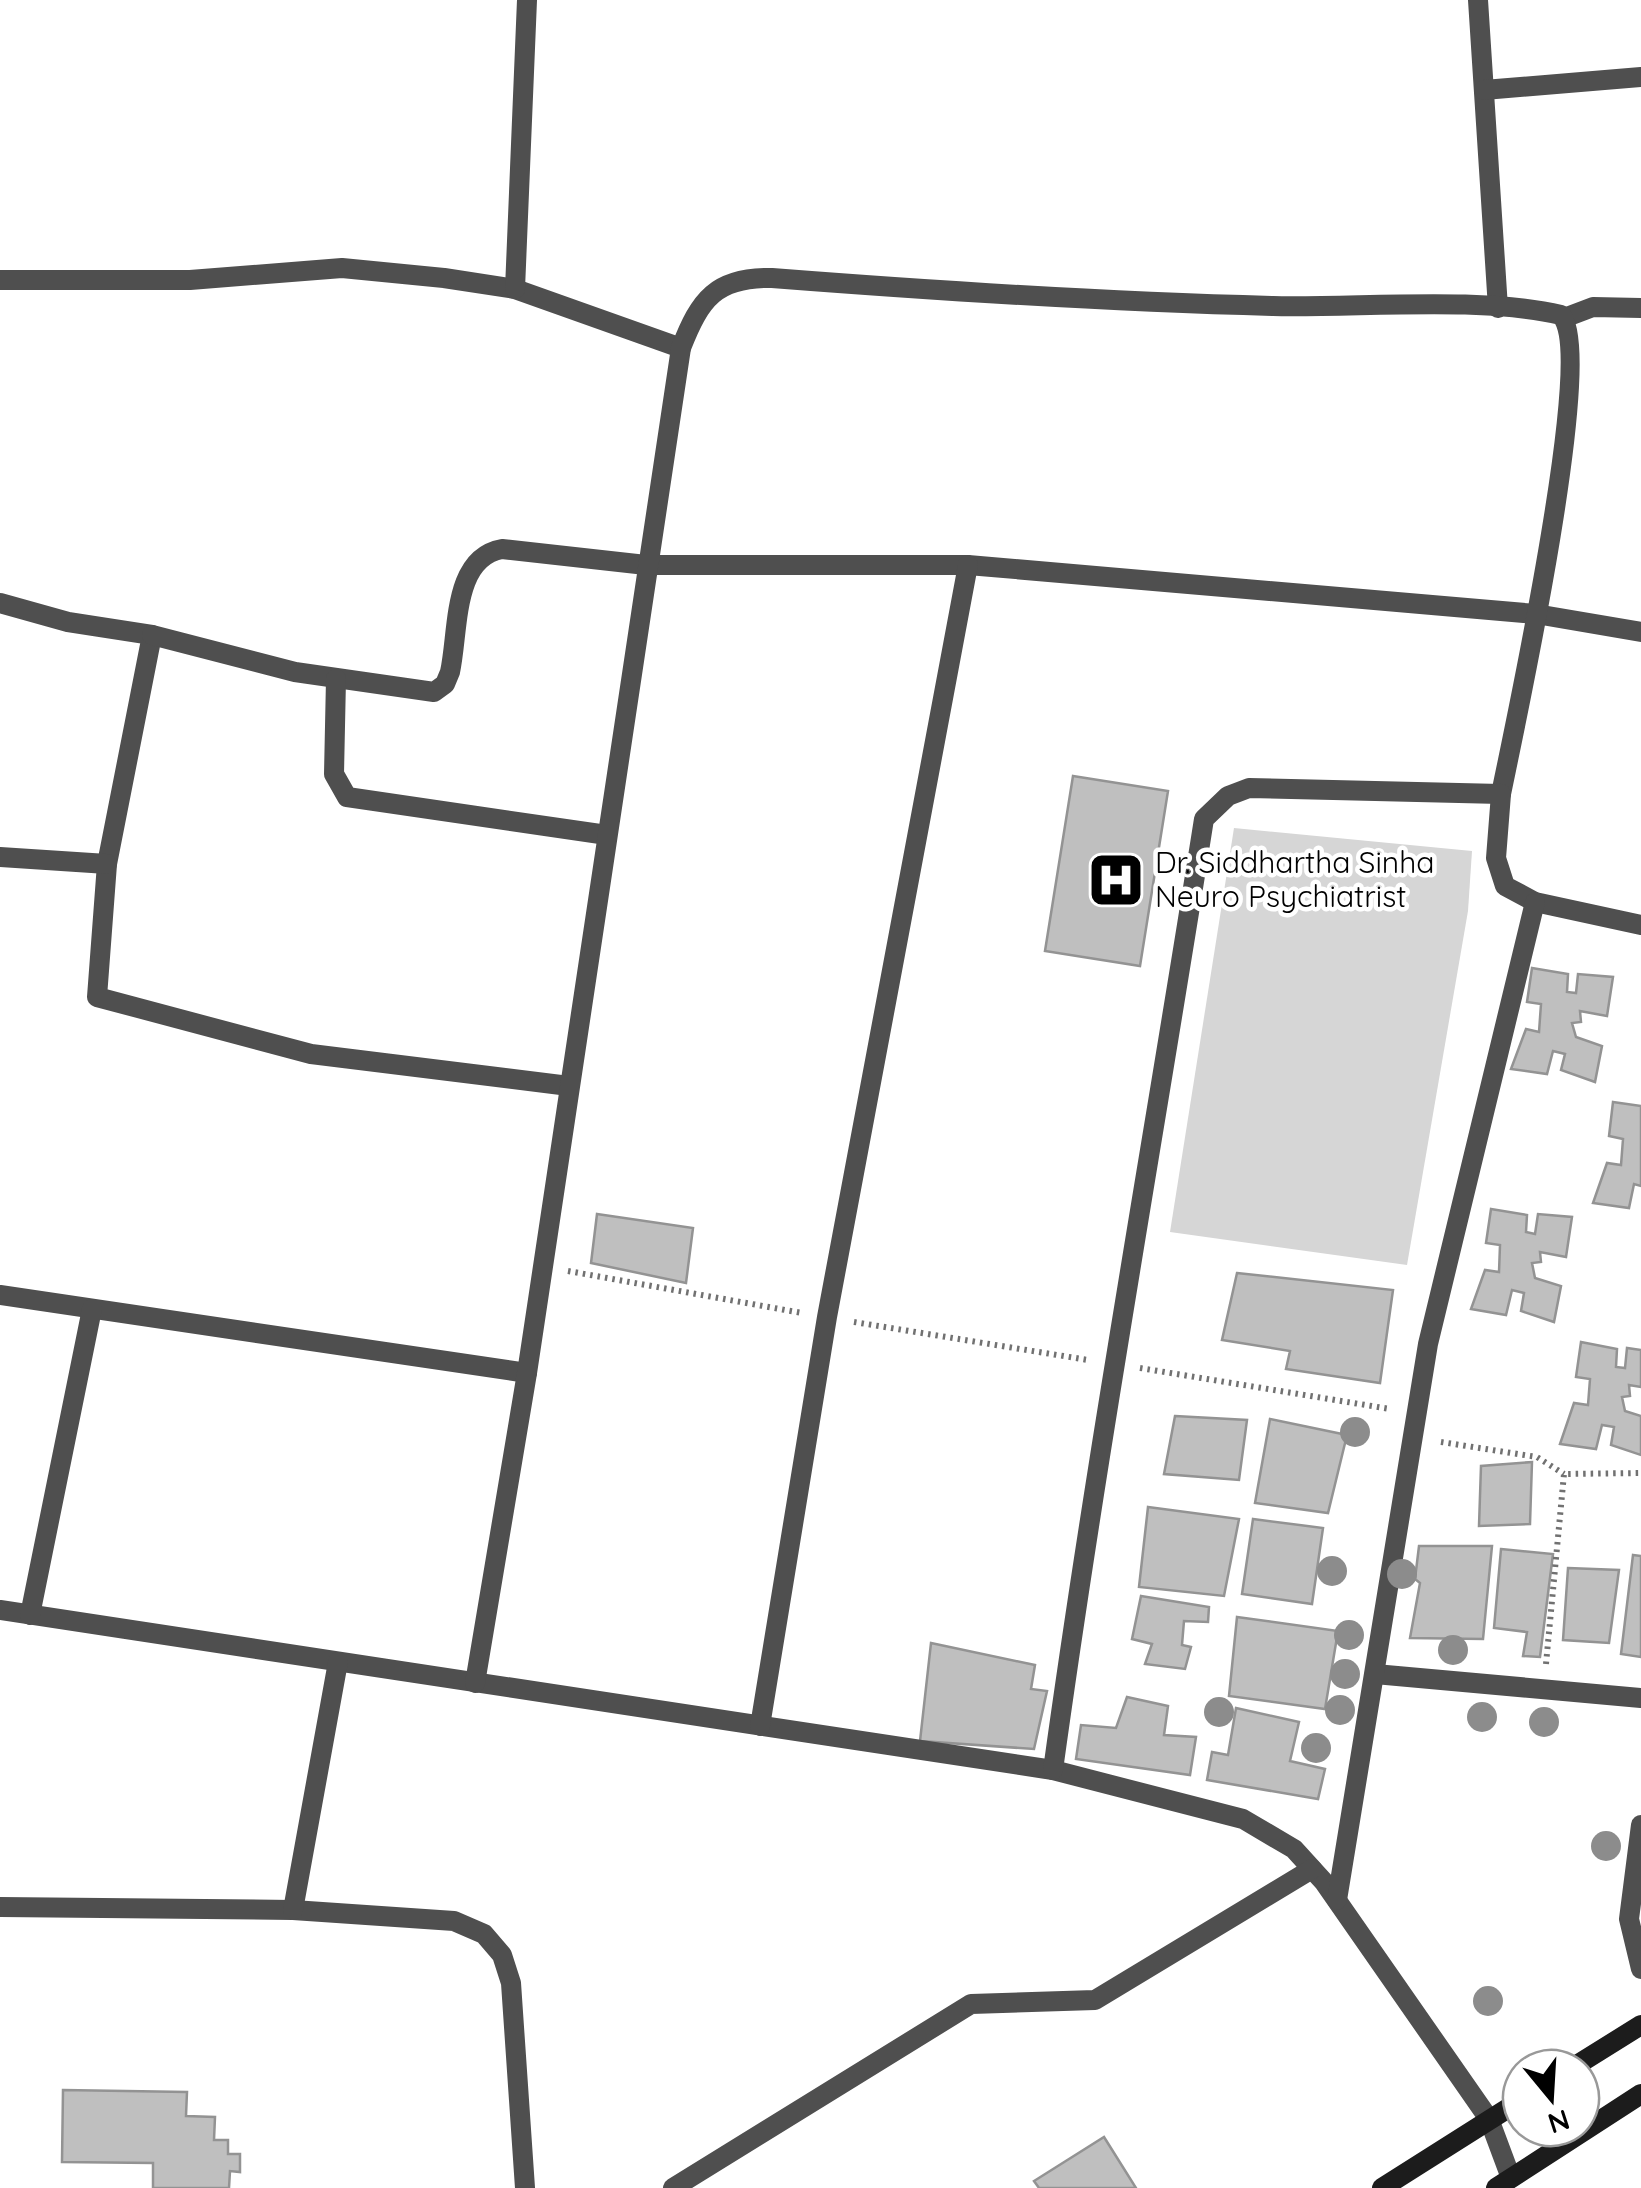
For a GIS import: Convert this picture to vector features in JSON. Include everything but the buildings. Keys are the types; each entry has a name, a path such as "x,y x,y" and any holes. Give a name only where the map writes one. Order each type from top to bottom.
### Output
{"main road":[{"path":"1601,2050 1641,2025"},
{"path":"1504,2183 1641,2094"},
{"path":"1382,2188 1501,2112"}],"street":[{"path":"515,289 527,0"},
{"path":"1478,0 1498,308"},
{"path":"1484,90 1641,77"},
{"path":"0,280 190,280 342,268 515,289 681,348"},
{"path":"474,1682 527,1374 646,565 681,348 694,312 708,296 748,278 1272,306 1498,308 1564,318 1593,307 1641,308"},
{"path":"1564,318 1571,335 1572,384 1536,614 1501,794 1496,858 1500,874 1516,895 1641,925"},
{"path":"0,603 68,622 152,635 336,679 400,690 440,690 450,672 466,576 474,562 492,551 646,565 968,565 1536,614 1641,632"},
{"path":"760,1726 827,1317 968,565"},
{"path":"152,635 108,864 97,997 311,1054 569,1086"},
{"path":"336,679 334,774 347,797 606,835"},
{"path":"1053,1770 1092,1490 1117,1365 1204,819 1228,796 1249,788 1501,794"},
{"path":"0,856 108,864"},
{"path":"1337,1900 1416,1413 1453,1236 1535,902"},
{"path":"0,1295 527,1374"},
{"path":"30,1615 92,1308"},
{"path":"0,1610 1053,1770 1243,1819 1271,1833 1312,1869 1337,1900 1489,2120 1504,2183"},
{"path":"293,1910 338,1662"},
{"path":"1375,1674 1641,1698"},
{"path":"1641,1825 1629,1919 1641,1970"},
{"path":"673,2188 972,2004 1095,2000 1312,1869"},
{"path":"0,1908 293,1910 454,1921 484,1934 502,1955 511,1982 525,2188"}],"path":[{"path":"1117,1365 1416,1413"},
{"path":"1412,1438 1537,1456 1564,1474 1641,1474"},
{"path":"1544,1690 1564,1474"}],"shaded area":[{"path":"1234,828 1472,851 1468,911 1407,1265 1170,1232"}],"place":[{"name":"Dr. Siddhartha Sinha Neuro Psychiatrist","path":"1116,880"}]}
